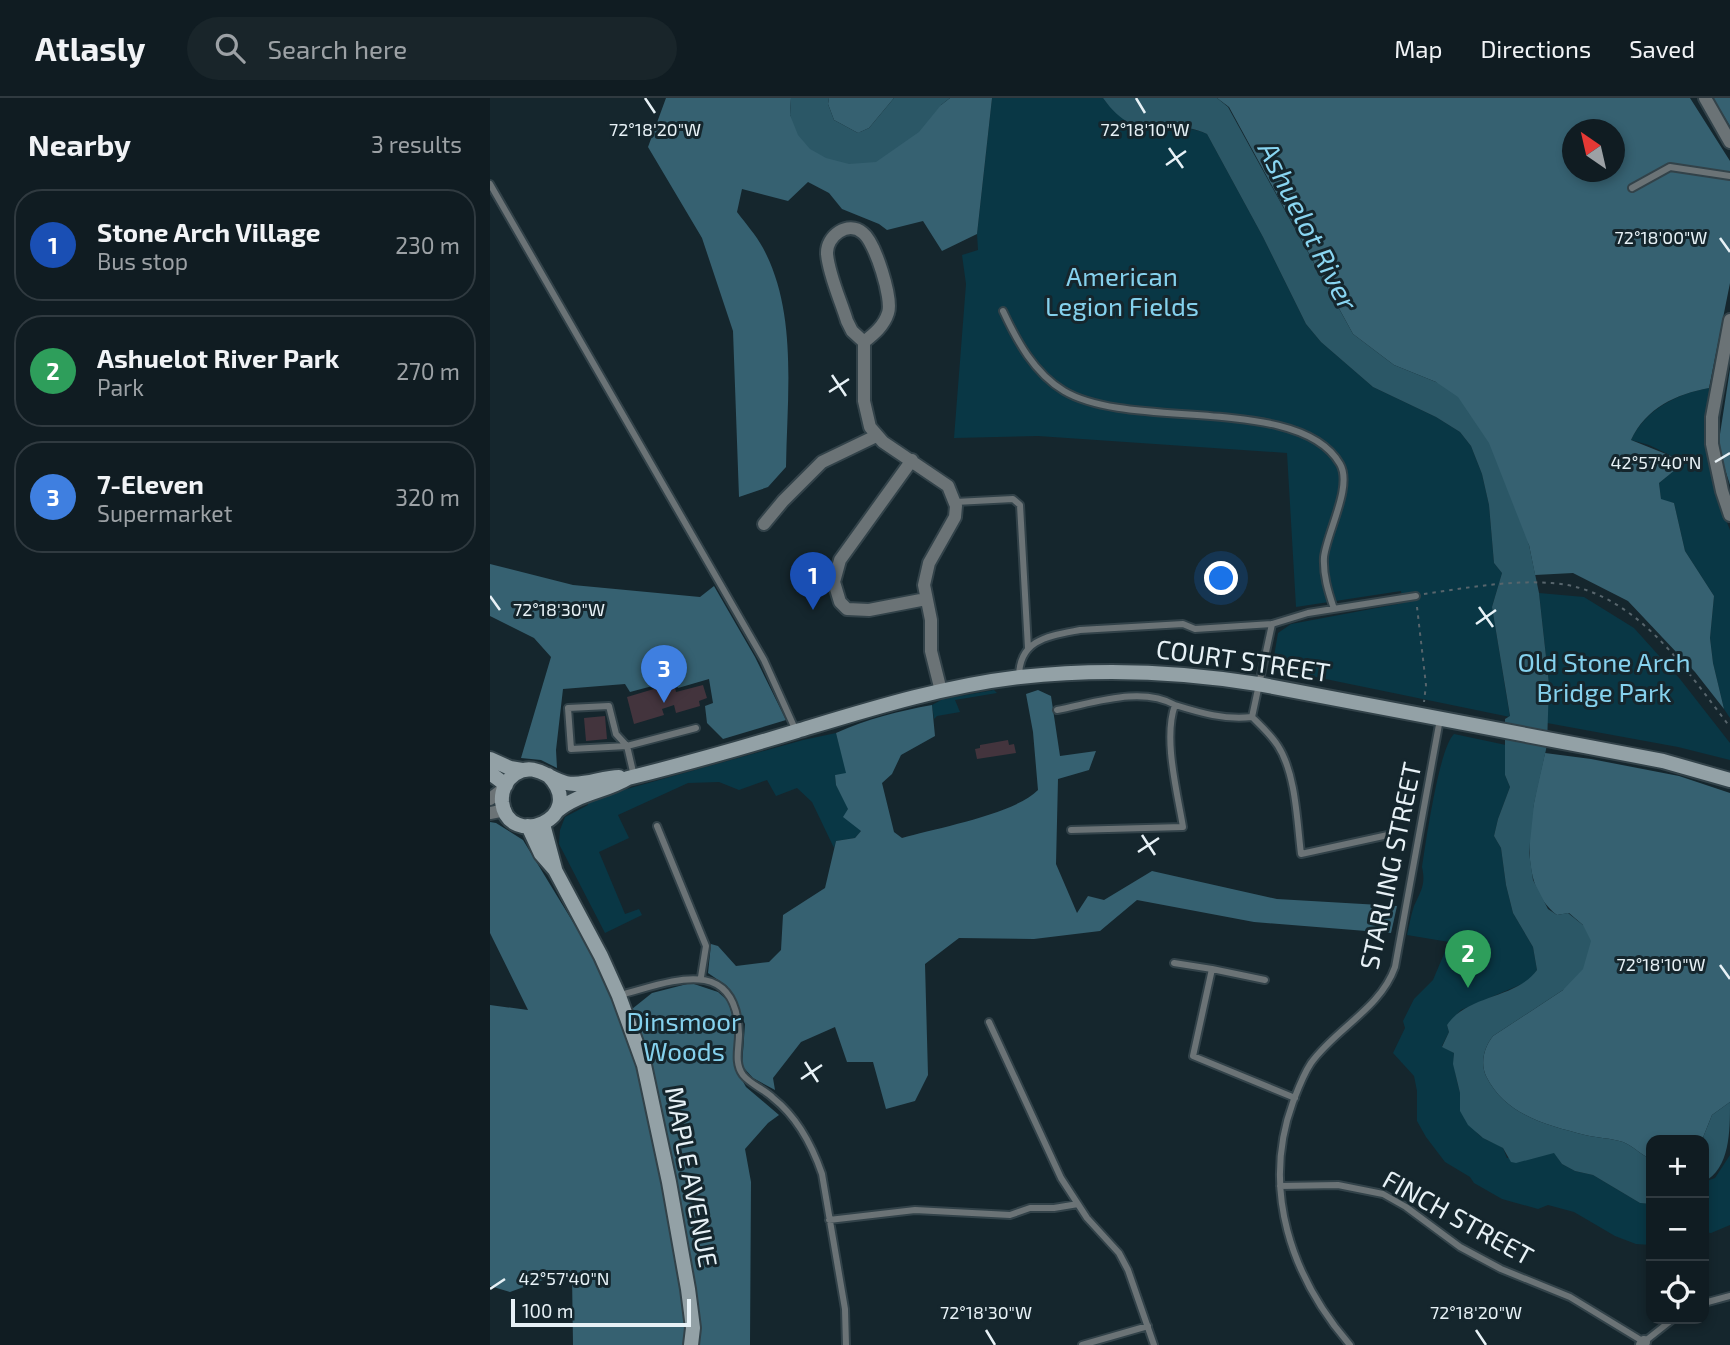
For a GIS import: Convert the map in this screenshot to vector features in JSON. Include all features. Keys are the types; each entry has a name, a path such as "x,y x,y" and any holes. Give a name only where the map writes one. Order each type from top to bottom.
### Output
{"main road":[{"name":"COURT STREET","path":"557,811 568,801 616,785 631,777 870,708 941,691 1019,677 1112,670 1161,671 1258,684 1663,761 1730,779"},
{"path":"490,759 510,768 540,771 555,782 559,791 557,811 536,825 514,822 505,810 502,798 504,787 522,770"},
{"path":"490,773 504,787"},
{"name":"COURT STREET","path":"548,775 565,783 631,777"},
{"name":"MAPLE AVENUE","path":"536,825 555,870 601,956 644,1065 688,1289 693,1328 691,1345"}],"street":[{"path":"1705,98 1730,142"},
{"path":"864,342 852,331 847,321 827,252 834,236 846,227 853,227 867,236 888,295 888,314 864,342 864,401 870,428 876,436 948,486 955,502 955,517 951,527 929,563 925,575 926,599 931,620 931,652 941,691"},
{"path":"1730,320 1712,417 1712,444 1730,514"},
{"path":"764,524 822,462 876,436"},
{"path":"912,460 841,560 834,582 840,602 847,609 869,610 926,599"},
{"path":"490,799 504,787"},
{"path":"490,813 505,810"}],"lane":[{"path":"1632,188 1670,167 1730,176"},
{"path":"490,184 764,660 796,731"},
{"path":"1003,312 1023,349 1037,367 1049,380 1078,398 1117,408 1269,423 1300,432 1325,447 1340,464 1343,473 1341,494 1326,542 1324,558 1326,586 1334,609"},
{"path":"955,502 1013,499 1020,505 1028,648"},
{"path":"1019,677 1022,657 1028,648 1049,636 1080,630 1183,624 1195,629 1272,624 1334,609 1416,596"},
{"path":"1252,717 1272,624"},
{"path":"1057,710 1154,696 1209,716 1252,717"},
{"path":"1071,830 1182,827 1172,744 1171,723 1175,705"},
{"path":"631,777 627,746 616,734 608,706 568,708 571,749 627,746 696,728"},
{"path":"1252,717 1279,748 1286,763 1301,854 1388,835"},
{"name":"STARLING STREET","path":"1350,1345 1321,1308 1301,1268 1284,1223 1280,1186 1281,1148 1287,1120 1311,1063 1341,1030 1368,1007 1390,980 1399,949 1440,719"},
{"path":"657,826 706,946 701,977"},
{"path":"1174,962 1265,980"},
{"path":"1212,969 1193,1056 1295,1098"},
{"path":"619,996 701,977 715,983 733,1005 738,1022 738,1067 746,1078 783,1107 797,1123 816,1156 822,1174 845,1308 846,1345"},
{"path":"989,1022 1061,1178 1078,1204 1119,1253 1128,1270 1154,1345"},
{"name":"FINCH STREET","path":"1280,1186 1338,1185 1383,1194 1406,1207 1460,1247 1501,1269 1570,1297 1643,1343"},
{"path":"829,1220 915,1210 1010,1215 1030,1208 1078,1204"},
{"path":"1709,1302 1730,1296"},
{"path":"1643,1343 1668,1324"},
{"path":"1082,1345 1148,1326"}],"path":[{"path":"1423,703 1426,685 1416,596 1489,585 1551,583 1592,592 1614,601 1651,630 1730,727"}],"green space":[{"path":"666,98 791,98 790,115 811,149 941,105 950,98 992,98 977,234 942,251 923,221 887,230 842,209 829,193 808,182 788,201 742,189 737,212 763,248 782,300 788,384 786,467 768,487 739,497 733,331 702,238 648,147"},
{"path":"829,98 894,98 869,128 858,133 834,120 828,104"},
{"name":"American Legion Fields","path":"992,98 1103,98 1117,113 1141,127 1155,130 1182,128 1207,134 1306,324 1321,342 1373,387 1436,417 1460,432 1471,446 1482,474 1489,505 1494,563 1502,573 1492,607 1510,717 1272,668 1278,633 1291,624 1403,603 1401,591 1296,607 1287,453 1038,436 954,438 966,284 962,255 978,250 977,234"},
{"path":"1217,98 1690,98 1730,161 1730,283 1709,388 1685,394 1663,404 1645,419 1631,440 1676,458 1675,470 1659,483 1661,499 1674,503 1685,551 1714,596 1710,638 1724,709 1695,672 1628,601 1573,573 1535,575 1529,545 1436,382 1394,365 1353,334 1229,107"},
{"path":"1713,98 1730,98 1730,126"},
{"path":"1730,369 1730,485 1718,447"},
{"path":"1709,388 1708,446 1718,500 1730,530 1730,718 1724,709 1713,663 1710,638 1714,596 1685,551 1674,503 1661,500 1659,483 1675,470 1676,458 1631,440 1645,420 1663,405 1685,394"},
{"path":"490,564 573,585 700,597 714,586 755,657 786,720 723,739 707,723 705,706 713,703 709,679 678,688 675,680 630,692 625,684 563,689 556,750 557,768 541,760 521,758 551,657 534,638 490,616"},
{"name":"Old Stone Arch Bridge Park","path":"1539,593 1584,597 1634,628 1680,679 1730,743 1730,760 1678,747 1547,723 1549,684"},
{"path":"994,690 997,693 955,700 960,712 937,716 934,719 932,705 943,699"},
{"path":"1038,690 1051,696 1060,756 1096,751 1089,770 1058,779 1056,864 1077,913 1088,896 1104,900 1152,871 1277,899 1397,906 1391,933 1254,922 1137,900 1100,931 1034,939 959,938 925,964 928,1075 915,1101 886,1109 873,1062 847,1062 835,1027 801,1042 773,1078 775,1090 753,1078 742,1066 745,1024 727,986 708,973 711,944 718,946 736,966 769,962 781,950 783,915 825,888 836,841 855,838 861,831 843,817 848,809 836,785 835,775 846,773 836,733 883,716 932,705 935,736 901,755 892,774 882,783 894,832 902,838 994,813 1027,799 1038,790 1033,732 1026,694"},
{"path":"836,733 847,774 835,775 836,785 861,831 855,838 836,841 834,848 812,802 797,788 776,796 767,780 739,790 719,782 688,783 618,815 629,838 599,852 625,914 639,909 642,915 605,933 559,844 565,817 588,805 587,800"},
{"path":"1454,734 1506,745 1505,775 1510,787 1494,836 1501,848 1513,913 1533,947 1537,970 1529,981 1461,1010 1447,1025 1449,1032 1442,1046 1454,1053 1455,1072 1465,1107 1478,1134 1503,1148 1507,1158 1554,1152 1562,1164 1575,1171 1593,1175 1640,1203 1646,1204 1646,1245 1615,1236 1574,1212 1548,1205 1538,1209 1502,1199 1445,1162 1417,1121 1414,1076 1393,1053 1405,1028 1403,1021 1414,999 1433,980 1449,942 1407,935 1423,883 1422,867 1430,818 1448,743"},
{"path":"1545,753 1679,776 1730,793 1730,1102 1712,1115 1704,1135 1646,1135 1646,1156 1623,1142 1570,1131 1528,1116 1504,1100 1486,1076 1484,1055 1493,1036 1563,990 1583,925 1569,913 1557,915 1543,900 1534,882 1530,839"},
{"name":"Dinsmoor Woods","path":"490,822 523,840 604,973 622,1017 652,993 691,983 718,992 728,1001 735,1024 735,1067 746,1087 779,1115 768,1123 745,1149 751,1182 750,1345 573,1345 572,1274 554,1276 510,1292 490,1286 490,1005 528,1010 490,933"},
{"path":"1730,1155 1730,1225 1711,1233 1709,1180 1715,1178"}],"shaded area":[{"path":"791,98 829,98 828,104 834,120 858,133 869,128 894,98 950,98 919,132 876,162 849,164 826,158 810,149 798,135 790,115"},
{"path":"1103,98 1217,98 1228,107 1353,334 1394,365 1436,382 1458,397 1489,443 1529,545 1539,593 1549,684 1547,745 1534,804 1529,852 1533,880 1548,909 1557,915 1568,913 1583,925 1591,941 1583,969 1563,990 1493,1036 1484,1055 1484,1071 1504,1100 1528,1116 1570,1131 1623,1142 1646,1156 1646,1204 1640,1203 1593,1175 1575,1171 1562,1164 1554,1153 1511,1162 1503,1148 1483,1138 1468,1125 1460,1111 1460,1093 1453,1064 1454,1053 1442,1047 1449,1032 1447,1025 1456,1015 1467,1007 1517,986 1537,970 1533,947 1513,913 1501,848 1494,836 1510,787 1505,775 1505,719 1510,716 1492,607 1502,573 1494,563 1489,505 1482,474 1471,446 1460,432 1436,417 1373,387 1321,342 1306,324 1207,134 1178,127 1141,127 1116,113"},
{"path":"1730,1102 1727,1148 1719,1168 1709,1179 1709,1135 1704,1135 1712,1115"}],"building":[{"path":"674,683 676,692 703,685 707,698 699,701 700,706 676,713 674,705 662,709 664,715 634,724 627,697"},
{"path":"605,716 607,739 586,741 584,718"},
{"path":"1008,740 1009,745 1014,744 1016,753 977,759 975,749 980,748 980,745"}],"place":[{"name":"Stone Arch Village","path":"813,610"},
{"name":"7-Eleven","path":"664,703"},
{"name":"Ashuelot River Park","path":"1468,988"}],"water label":[{"name":"Ashuelot River","path":"1308,226"}]}
